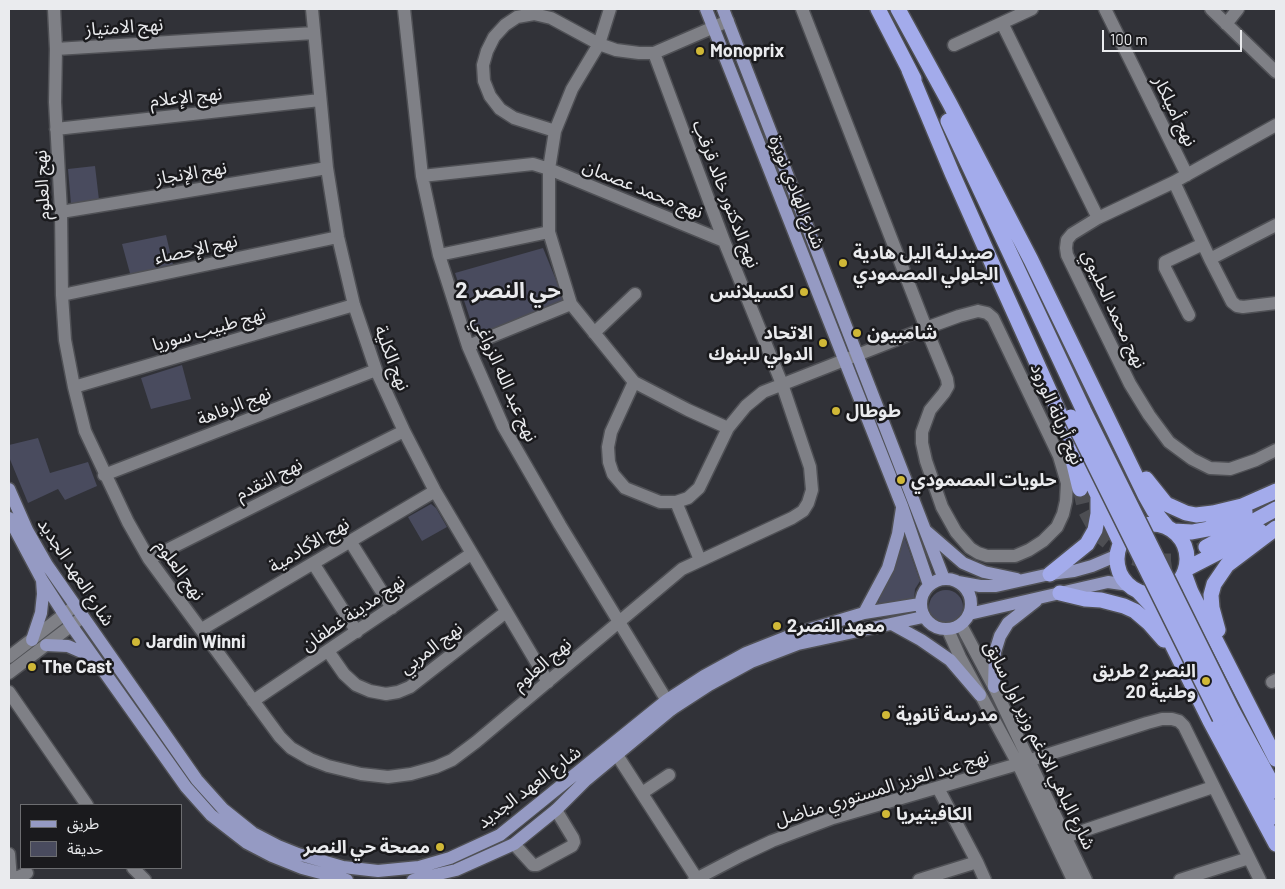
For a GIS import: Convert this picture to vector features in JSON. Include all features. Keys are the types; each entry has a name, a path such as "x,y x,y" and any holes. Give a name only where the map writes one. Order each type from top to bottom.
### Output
{"highway":[{"path":"878,9 960,169 1077,413 1276,817"},
{"path":"896,9 1077,413"},
{"path":"896,9 950,104 1032,260 1145,495 1154,511 1181,539 1185,548 1187,558 1185,571 1178,582 1165,591 1148,594 1133,588"},
{"path":"909,70 952,173 1098,495 1119,549 1118,566 1122,576 1154,608 1210,722 1276,844"},
{"path":"1004,288 1032,368 1074,462 1080,490"},
{"path":"1090,382 1150,485 1166,504 1174,509 1186,514 1213,513 1242,506 1276,492"},
{"path":"1119,549 1127,535 1136,528 1152,524 1171,530 1192,532 1208,529 1243,514 1276,492"},
{"path":"1050,574 1087,544 1095,530 1098,514 1098,495"},
{"path":"1206,547 1276,509"},
{"path":"1185,571 1276,522"},
{"path":"1246,698 1215,623 1211,595 1214,584 1227,565 1276,528"},
{"path":"1185,571 1191,592 1276,759"},
{"path":"1060,593 1115,603 1135,611 1156,630 1180,662"},
{"path":"1226,714 1276,791"}],"main road":[{"name":"شارع الهادي نويرة","path":"706,9 944,579"},
{"name":"شارع الهادي نويرة","path":"723,9 850,357 929,585"},
{"name":"شارع العهد الجديد","path":"9,490 47,566 197,780 223,809 253,833 278,846 298,854 378,876 450,858 500,835 704,676 746,653 794,634 864,614 920,604"},
{"path":"864,614 888,568 898,534 902,506"},
{"name":"شارع العهد الجديد","path":"9,518 42,580 68,620 186,787 210,815 247,842 272,856 302,868 347,880"},
{"path":"925,530 964,563 984,572 1027,580"},
{"path":"9,542 28,555"},
{"path":"958,582 965,588 969,596 971,605 969,614 961,625 948,630 934,627 923,617 920,604 922,594 929,585 936,581 944,579 980,586 996,586 1083,569 1119,549"},
{"path":"32,640 41,614 42,580"},
{"path":"969,614 1108,582 1133,588"},
{"path":"994,687 995,652 1000,636 1008,623 1040,598"},
{"name":"شارع العهد الجديد","path":"413,880 456,870 514,844 556,810 670,704 750,662 798,644 923,617"},
{"path":"892,624 935,648 950,660 980,696"},
{"path":"46,645 68,646 94,658"}],"street":[{"name":"نهج العلوم","path":"54,9 56,49 55,102 65,340 85,431 104,475 149,559 280,737 291,748 310,759 328,766 361,774 388,777 411,774 436,767 452,760 476,742 618,622"},
{"name":"نهج الكلية","path":"312,9 326,168 338,237 354,304 376,370 404,431 435,490 548,682"},
{"name":"نهج عبد الله الزواغي","path":"404,9 422,176 439,255 468,346 504,426 618,622 670,704"},
{"path":"610,9 599,44 572,88 555,131 549,169 549,232 571,304 634,382 728,428 699,488 688,498 676,502 660,502 625,488 614,474 609,462 608,447 611,432 634,382"},
{"name":"نهج أريانة الورود","path":"728,428 746,406 763,392 850,357 926,328 959,316 978,311 987,313 993,318 1055,448 1067,483 1064,514 1057,527 1043,541 1015,556 1001,557 987,556 970,548 956,532 942,507 926,461 922,443 922,432 930,410 948,386 947,379 926,328 802,9"},
{"path":"954,45 1032,9"},
{"name":"نهج أميلكار","path":"1106,9 1187,175"},
{"path":"1211,9 1276,72"},
{"path":"1226,24 1238,9"},
{"path":"555,131 514,118 500,109 490,96 484,81 483,65 494,37 505,25 518,17 534,14 551,18 599,44 616,50 654,53 728,21"},
{"path":"1002,23 1098,218"},
{"name":"نهج الامتياز","path":"56,49 314,33"},
{"name":"نهج الدكتور خالد قرقب","path":"618,622 682,569 792,518 803,510 808,503 812,490 810,467 782,384 724,241 654,53"},
{"name":"نهج الإعلام","path":"56,129 320,100"},
{"name":"نهج محمد الحليوي","path":"1276,125 1271,130 1174,182 1098,218 1072,234 1067,240 1067,255 1130,384 1169,442 1192,459 1210,468 1230,469 1256,460 1276,450"},
{"name":"نهج محمد عصمان","path":"422,176 533,164 724,241"},
{"name":"نهج الإنجاز","path":"61,212 326,168"},
{"path":"1174,182 1230,298 1237,306 1243,307 1276,303"},
{"path":"1210,259 1276,226"},
{"path":"439,255 549,232"},
{"name":"نهج الإحصاء","path":"62,295 338,237"},
{"path":"1189,314 1166,268 1165,262 1203,244"},
{"path":"594,333 635,294"},
{"name":"نهج طبيب سوريا","path":"74,387 354,304"},
{"path":"468,346 571,304"},
{"name":"نهج الرفاهة","path":"104,475 376,370"},
{"name":"نهج التقدم","path":"149,559 404,431"},
{"name":"نهج الأكادمية","path":"202,629 435,490"},
{"path":"676,502 700,560"},
{"path":"350,541 392,608"},
{"name":"نهج مدينة غطفان","path":"253,701 471,554"},
{"path":"313,563 357,632"},
{"path":"9,657 32,640 79,612"},
{"name":"نهج المربي","path":"328,651 344,674 356,685 370,691 386,694 398,692 410,687 506,612"},
{"path":"9,673 46,645 68,620"},
{"name":"شارع الباهي الادغم وزير اول سابق","path":"961,625 994,687 1024,762 1060,838 1086,880"},
{"name":"شارع الباهي الادغم وزير اول سابق","path":"948,630 980,696 1024,762"},
{"path":"9,692 85,804"},
{"name":"نهج عبد العزيز المستوري مناضل","path":"696,880 772,840 833,818 938,788 1148,723 1162,719 1172,719 1179,721 1184,726 1260,880"},
{"path":"617,755 696,880"},
{"path":"642,793 669,775"},
{"path":"1060,838 1213,787"},
{"path":"938,788 985,880"},
{"path":"514,844 533,865 537,865 572,846 573,838 556,810"},
{"name":"شارع الباهي الادغم وزير اول سابق","path":"1060,838 1073,880"},
{"path":"9,854 11,880 27,873"},
{"path":"1180,880 1249,858"},
{"path":"919,880 977,862"},
{"path":"715,869 723,880"}],"green space":[{"path":"95,166 99,200 71,204 68,169"},
{"path":"166,235 174,269 131,277 122,244"},
{"path":"543,248 565,302 506,327 475,334 455,273"},
{"path":"182,365 191,399 151,409 141,378"},
{"path":"38,438 50,473 88,462 97,486 65,500 58,489 28,503 9,457 9,445"},
{"path":"431,504 436,508 447,527 422,541 408,517"},
{"path":"903,533 920,581 915,589 914,599 877,606"},
{"path":"946,590 958,595 963,607 958,619 946,624 934,619 929,607 934,595"}],"tunnel":[{"path":"1080,489 1085,510 1098,534 1119,551 1131,557 1144,561 1171,561 1184,559 1206,547"}],"place":[{"name":"Monoprix","path":"700,51"},
{"name":"صيدلية اليل هادية الجلولي المصمودي","path":"843,263"},
{"name":"لكسيلانس","path":"804,292"},
{"name":"شامبيون","path":"857,333"},
{"name":"الاتحاد الدولي للبنوك","path":"823,343"},
{"name":"طوطال","path":"836,411"},
{"name":"حلويات المصمودي","path":"901,480"},
{"name":"معهد النصر2","path":"777,626"},
{"name":"Jardin Winni","path":"136,642"},
{"name":"The Cast","path":"32,667"},
{"name":"النصر 2 طريق وطنية 20","path":"1206,681"},
{"name":"مدرسة ثانوية","path":"886,715"},
{"name":"الكافيتيريا","path":"886,814"},
{"name":"مصحة حي النصر","path":"440,847"}],"district":[{"name":"حي النصر 2","path":"508,291"}]}
